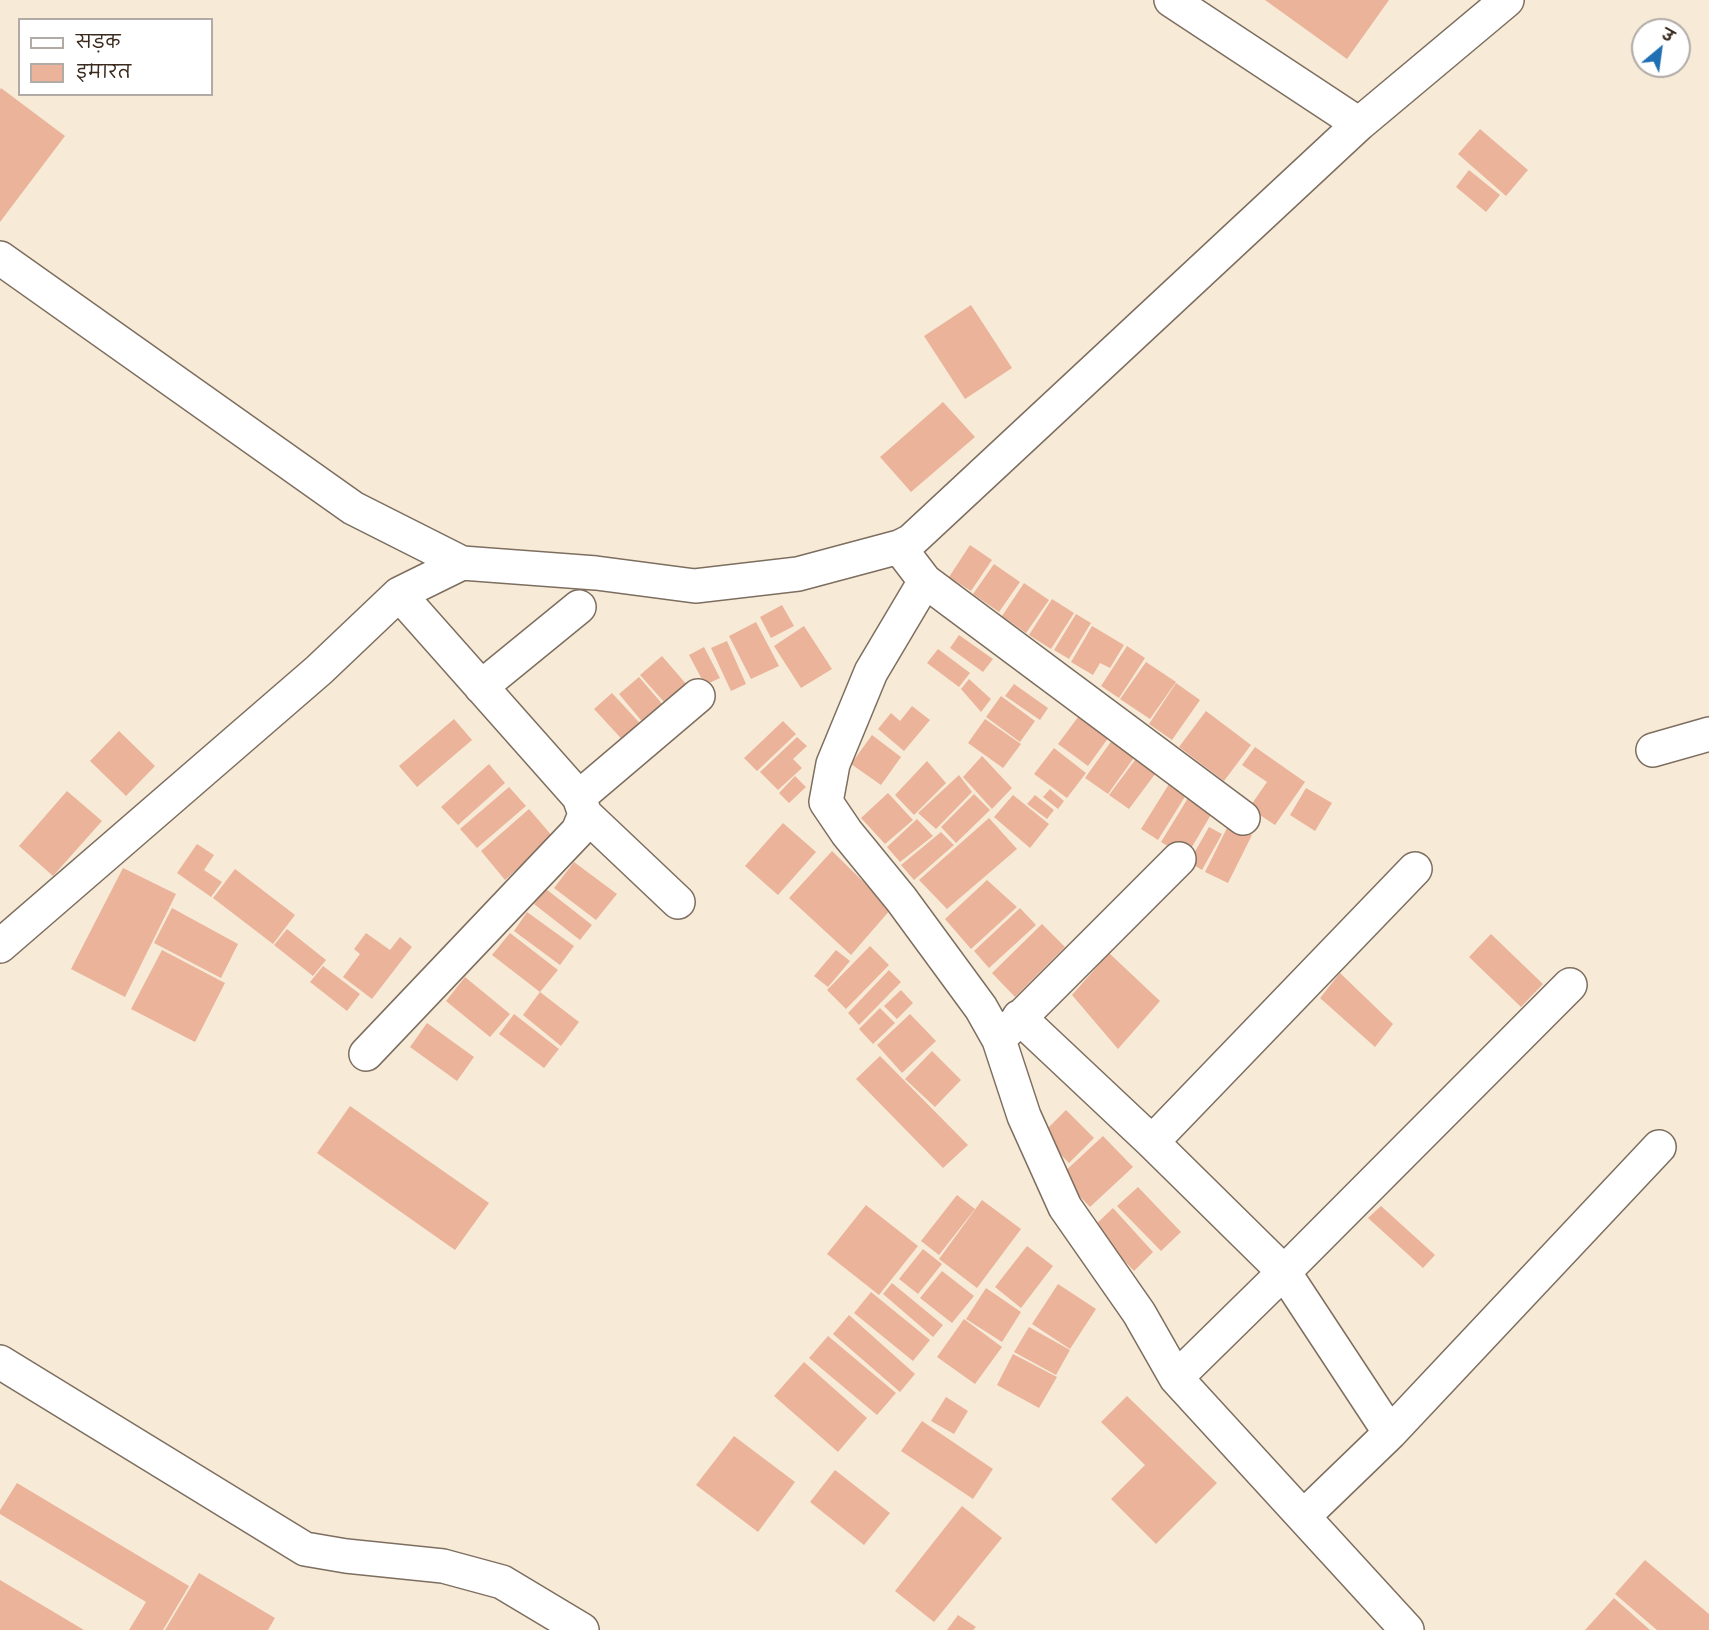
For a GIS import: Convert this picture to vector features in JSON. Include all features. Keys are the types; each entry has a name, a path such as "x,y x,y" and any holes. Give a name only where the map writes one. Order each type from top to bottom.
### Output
{"street":[{"path":"1171,0 1359,124"},
{"path":"0,258 353,508 462,562 596,573 695,586 798,574 911,542 1359,124 1507,0"},
{"path":"899,547 925,581 1243,818"},
{"path":"0,946 319,670 399,594 462,562"},
{"path":"925,581 871,672 833,764 826,802 847,833 902,899 981,1008 1152,1142 1284,1272 1390,1433"},
{"path":"399,594 482,687 582,806 678,902"},
{"path":"482,687 579,607"},
{"path":"366,1054 578,831 582,806 698,696"},
{"path":"1653,750 1709,734"},
{"path":"1009,1028 1179,859"},
{"path":"1152,1142 1415,869"},
{"path":"1176,1378 1570,985"},
{"path":"1009,1028 1024,1116 1065,1207 1139,1313 1176,1378 1407,1630"},
{"path":"1304,1516 1390,1433 1659,1147"},
{"path":"0,1362 305,1549 346,1556 443,1566 502,1582 582,1630"}],"building":[{"path":"1265,0 1389,0 1347,59"},
{"path":"1,88 65,136 0,222 0,90"},
{"path":"1480,129 1528,170 1506,196 1458,154"},
{"path":"1469,170 1500,195 1486,212 1456,187"},
{"path":"971,305 1012,368 965,399 924,336"},
{"path":"943,402 975,437 911,492 880,457"},
{"path":"970,545 992,560 971,591 949,577"},
{"path":"994,564 1020,582 999,612 973,594"},
{"path":"1024,583 1049,600 1026,633 1002,616"},
{"path":"1052,599 1074,613 1051,649 1029,635"},
{"path":"782,605 794,626 771,638 760,617"},
{"path":"1076,614 1091,623 1069,659 1054,650"},
{"path":"756,622 779,666 751,679 729,636"},
{"path":"804,626 832,669 801,688 774,646"},
{"path":"1092,626 1124,645 1110,668 1100,663 1093,675 1071,662"},
{"path":"959,635 993,659 983,672 950,648"},
{"path":"727,641 746,684 731,691 711,648"},
{"path":"1127,646 1145,658 1119,698 1101,686"},
{"path":"704,647 720,678 705,685 689,655"},
{"path":"938,649 970,673 959,687 927,663"},
{"path":"662,656 693,692 672,711 640,675"},
{"path":"1146,662 1176,682 1150,719 1120,699"},
{"path":"639,677 670,713 650,731 619,694"},
{"path":"969,679 991,699 981,712 961,689"},
{"path":"1176,683 1200,700 1172,740 1149,724"},
{"path":"1014,684 1048,708 1040,720 1005,696"},
{"path":"612,693 648,732 630,748 594,709"},
{"path":"1001,696 1035,721 1020,742 986,717"},
{"path":"912,706 930,720 904,751 878,729 891,713 900,721"},
{"path":"1084,709 1114,730 1088,766 1058,744"},
{"path":"1206,711 1251,745 1224,781 1179,747"},
{"path":"454,719 472,740 417,787 399,766"},
{"path":"985,719 1021,744 1003,768 968,743"},
{"path":"783,721 796,734 757,771 744,758"},
{"path":"119,731 155,766 126,796 90,761"},
{"path":"872,735 901,757 881,785 851,764"},
{"path":"1115,736 1138,752 1108,794 1085,778"},
{"path":"797,737 807,746 793,759 802,768 778,790 760,772"},
{"path":"1255,747 1305,782 1275,825 1249,808 1267,782 1242,765"},
{"path":"1054,748 1086,773 1067,798 1034,774"},
{"path":"982,756 1012,788 992,809 963,777"},
{"path":"1138,756 1158,770 1129,809 1109,795"},
{"path":"927,761 946,783 914,815 895,795"},
{"path":"489,764 505,783 458,825 441,807"},
{"path":"959,775 972,792 936,829 918,813"},
{"path":"795,776 806,787 789,803 779,793"},
{"path":"1169,784 1186,795 1158,840 1141,829"},
{"path":"509,787 526,806 477,848 460,829"},
{"path":"1306,788 1332,803 1315,831 1290,815"},
{"path":"1050,789 1064,801 1058,809 1043,797"},
{"path":"67,791 102,821 53,876 19,846"},
{"path":"888,793 913,820 885,844 861,818"},
{"path":"974,794 990,810 956,843 941,827"},
{"path":"1013,795 1049,824 1030,848 994,817"},
{"path":"1035,795 1054,810 1047,819 1027,804"},
{"path":"1188,798 1212,813 1186,857 1161,842"},
{"path":"529,809 553,837 505,880 481,851"},
{"path":"989,818 1017,849 947,909 919,880"},
{"path":"917,819 933,836 900,862 887,847"},
{"path":"783,823 816,852 778,895 745,866"},
{"path":"1229,824 1252,835 1228,883 1205,872"},
{"path":"1209,827 1222,834 1202,870 1189,862"},
{"path":"941,832 954,845 914,880 901,865"},
{"path":"197,844 214,855 204,870 222,882 211,897 177,873"},
{"path":"832,851 891,909 851,955 789,898"},
{"path":"574,862 617,894 596,920 554,888"},
{"path":"123,868 176,894 125,997 71,969"},
{"path":"235,869 295,915 273,944 213,898"},
{"path":"987,880 1017,907 971,949 945,919"},
{"path":"546,889 592,925 580,940 534,904"},
{"path":"172,908 238,944 221,978 154,943"},
{"path":"1020,908 1036,925 989,968 974,951"},
{"path":"527,912 574,946 560,965 514,931"},
{"path":"1042,924 1065,947 1015,997 992,973"},
{"path":"287,929 326,960 313,976 274,945"},
{"path":"366,933 390,950 400,937 412,947 372,999 343,977 360,954 354,949"},
{"path":"510,933 558,970 540,992 492,955"},
{"path":"1491,934 1543,984 1521,1007 1469,957"},
{"path":"870,946 889,965 846,1009 827,990"},
{"path":"162,950 225,983 195,1042 131,1009"},
{"path":"836,950 850,961 828,987 814,976"},
{"path":"1109,953 1160,1001 1118,1049 1072,995"},
{"path":"323,966 360,994 347,1011 310,982"},
{"path":"889,970 901,982 859,1025 848,1013"},
{"path":"1340,973 1393,1024 1375,1047 1320,998"},
{"path":"465,977 510,1014 490,1037 446,1001"},
{"path":"901,990 913,1003 897,1019 884,1006"},
{"path":"540,992 579,1022 561,1046 523,1015"},
{"path":"880,1008 895,1023 873,1044 859,1029"},
{"path":"514,1014 559,1049 544,1068 499,1034"},
{"path":"910,1014 936,1041 902,1073 877,1045"},
{"path":"427,1023 474,1057 457,1081 410,1047"},
{"path":"932,1051 961,1080 935,1107 905,1079"},
{"path":"880,1056 968,1145 943,1168 856,1079"},
{"path":"350,1106 489,1203 455,1250 317,1153"},
{"path":"1066,1110 1094,1138 1069,1163 1041,1135"},
{"path":"1103,1136 1133,1167 1090,1207 1060,1176"},
{"path":"1138,1187 1181,1232 1161,1251 1117,1206"},
{"path":"957,1195 975,1209 939,1255 921,1241"},
{"path":"982,1200 1021,1229 977,1288 939,1259"},
{"path":"866,1205 918,1246 879,1295 827,1254"},
{"path":"1381,1206 1435,1255 1423,1268 1368,1218"},
{"path":"1113,1208 1153,1252 1134,1271 1093,1227"},
{"path":"1027,1246 1053,1266 1021,1308 995,1287"},
{"path":"923,1249 942,1264 918,1294 899,1279"},
{"path":"942,1271 974,1296 952,1323 920,1298"},
{"path":"892,1283 943,1325 933,1337 883,1294"},
{"path":"1058,1284 1096,1309 1070,1349 1032,1324"},
{"path":"986,1288 1021,1312 1002,1342 966,1319"},
{"path":"871,1292 930,1340 913,1361 854,1313"},
{"path":"849,1315 915,1374 900,1392 833,1334"},
{"path":"964,1319 1002,1347 975,1384 937,1357"},
{"path":"1029,1327 1070,1350 1056,1375 1014,1352"},
{"path":"828,1336 896,1393 877,1415 809,1358"},
{"path":"1013,1354 1057,1377 1039,1408 997,1385"},
{"path":"804,1362 867,1418 838,1452 774,1396"},
{"path":"1127,1396 1217,1483 1156,1544 1111,1499 1145,1465 1101,1422"},
{"path":"946,1397 968,1411 954,1434 931,1421"},
{"path":"922,1421 993,1469 973,1499 901,1451"},
{"path":"734,1436 795,1482 758,1532 696,1485"},
{"path":"835,1470 890,1513 864,1545 810,1502"},
{"path":"17,1483 189,1586 163,1630 129,1630 146,1602 0,1514 0,1510"},
{"path":"962,1506 1002,1538 934,1622 895,1591"},
{"path":"1645,1560 1709,1614 1709,1630 1657,1630 1615,1594"},
{"path":"199,1573 275,1618 268,1630 165,1630"},
{"path":"0,1580 84,1630 0,1630"},
{"path":"1614,1598 1650,1630 1585,1630"},
{"path":"958,1615 976,1627 973,1630 947,1630"}]}
